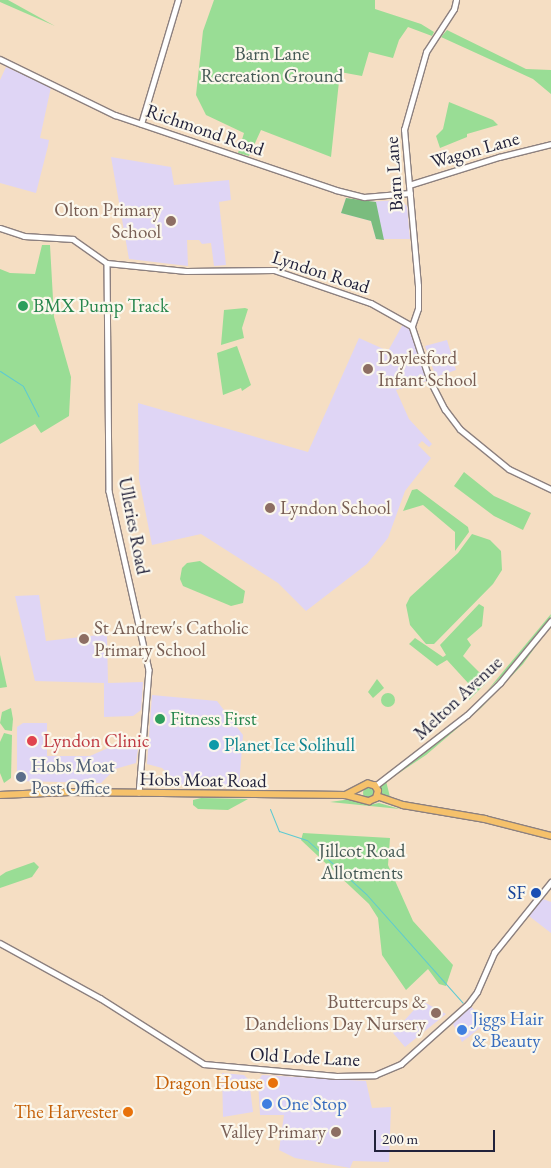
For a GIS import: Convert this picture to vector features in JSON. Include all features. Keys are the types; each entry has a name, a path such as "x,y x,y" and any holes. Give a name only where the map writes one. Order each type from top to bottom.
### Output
{"main road":[{"path":"366,784 375,786 377,796 369,801 363,798 361,789 366,784"},
{"name":"Hobs Moat Road","path":"346,796 361,789"},
{"name":"Hobs Moat Road","path":"0,795 139,793 346,796 363,798"},
{"path":"377,796 403,806 485,819 551,836"}],"street":[{"path":"141,124 178,0"},
{"name":"Barn Lane","path":"412,326 418,309 418,286 404,138 408,114 426,52 454,9 456,0"},
{"name":"Richmond Road","path":"0,59 37,75 88,104 141,124 354,196 410,193"},
{"name":"Wagon Lane","path":"409,185 499,156 551,144"},
{"name":"Lyndon Road","path":"0,228 24,236 73,239 107,263 186,271 274,270 362,299 412,326"},
{"name":"Ulleries Road","path":"107,263 109,491 149,670 139,793"},
{"path":"412,326 430,380 456,424 509,470 551,489"},
{"name":"Melton Avenue","path":"375,786 467,715 500,683 551,621"},
{"name":"Old Lode Lane","path":"0,943 100,998 204,1064 336,1076 375,1075 401,1064 468,1004 477,992 494,953 551,882"}],"shaded area":[{"path":"6,67 51,87 40,138 49,140 36,193 0,183 0,80"},
{"name":"Olton Primary School","path":"111,157 171,167 174,185 229,180 231,200 219,202 226,265 214,266 211,243 202,244 199,240 187,240 188,266 129,259"},
{"path":"346,198 365,202 400,200 407,206 410,239 376,239 371,221 341,213"},
{"name":"Lyndon School","path":"403,324 412,331 427,381 396,390 409,419 432,444 429,447 422,441 418,445 431,458 405,491 388,538 367,564 306,611 278,583 201,534 152,545 139,479 138,403 308,452 359,338 388,351"},
{"path":"447,340 456,370 436,377 425,346"},
{"name":"St Andrew's Catholic Primary School","path":"39,595 46,641 107,634 108,683 143,682 141,710 133,716 104,717 104,683 35,681 15,596"},
{"path":"152,695 217,701 243,735 239,787 179,785 162,768 147,764"},
{"path":"23,723 47,723 47,756 90,756 117,744 138,749 136,763 115,769 101,783 17,781 17,727"},
{"path":"543,899 551,902 551,933 529,916"},
{"path":"422,1001 446,1014 405,1047 393,1033"},
{"path":"471,1006 485,1024 462,1042 453,1024"},
{"path":"222,1073 244,1075 249,1080 253,1112 223,1117"},
{"name":"Valley Primary","path":"262,1075 366,1081 372,1108 391,1107 389,1162 353,1161 350,1168 295,1158 279,1150 284,1115 260,1115 258,1081"}],"green space":[{"path":"0,0 8,0 55,26 0,2"},
{"name":"Barn Lane Recreation Ground","path":"214,0 375,0 375,9 421,24 434,32 432,36 408,27 399,40 393,58 369,52 362,76 340,72 331,157 261,130 249,156 238,153 244,133 206,115 196,95 203,31"},
{"path":"447,30 526,69 551,70 551,94 533,79 441,37"},
{"path":"449,102 493,120 498,125 467,134 467,137 440,148 436,136 443,129"},
{"path":"346,198 376,202 384,240 376,239 371,221 341,213"},
{"path":"42,245 50,245 54,317 71,377 69,416 41,433 35,424 0,444 0,269 10,273 35,274"},
{"path":"248,309 242,328 244,338 221,345 224,310"},
{"path":"237,346 251,385 242,391 241,388 223,395 217,353"},
{"path":"464,472 494,496 531,513 523,530 494,516 454,486"},
{"path":"417,489 468,527 469,532 455,551 455,532 423,505 403,511 412,490"},
{"path":"472,534 490,540 501,551 502,570 493,584 434,644 426,644 410,625 406,605 410,597 458,553"},
{"path":"200,561 245,591 243,603 231,606 183,586 180,579 182,568 187,563"},
{"path":"479,604 484,607 482,626 467,639 471,645 463,656 479,672 495,674 469,700 468,683 447,660 437,666 409,644 415,638 443,657 446,655 440,645"},
{"path":"551,614 550,620 511,667 487,691"},
{"path":"551,625 523,664 481,708 426,755 390,779 485,701"},
{"path":"0,655 7,687 0,688"},
{"path":"377,679 384,688 373,698 368,692"},
{"path":"388,693 393,695 395,700 393,705 388,707 383,705 381,700 383,695"},
{"path":"11,708 13,719 12,731 5,730 0,723 2,712"},
{"path":"4,733 12,735 11,778 4,783 0,773 0,742"},
{"path":"386,781 390,797 402,802 382,796 379,787"},
{"path":"367,787 371,787 375,793 371,799 367,799 363,795 363,791"},
{"path":"201,798 248,799 228,810 198,809 193,805 193,800"},
{"path":"351,799 369,805 379,803 400,809 330,802"},
{"name":"Jillcot Road Allotments","path":"303,833 390,838 388,865 413,921 453,965 446,986 439,984 428,969 406,990 382,955 378,918 369,904 301,840"},
{"path":"34,862 39,867 32,877 0,888 0,876"}],"waterway":[{"path":"0,371 23,386 38,416"},
{"path":"270,809 279,831 307,840 367,895 463,1003"},
{"path":"475,1010 488,1027"}],"place":[{"name":"Olton Primary School","path":"171,221"},
{"name":"BMX Pump Track","path":"23,306"},
{"name":"Daylesford Infant School","path":"368,369"},
{"name":"Lyndon School","path":"270,508"},
{"name":"St Andrew's Catholic Primary School","path":"84,639"},
{"name":"Fitness First","path":"160,719"},
{"name":"Lyndon Clinic","path":"32,741"},
{"name":"Planet Ice Solihull","path":"214,745"},
{"name":"Hobs Moat Post Office","path":"21,777"},
{"name":"SF","path":"536,893"},
{"name":"Buttercups & Dandelions Day Nursery","path":"436,1013"},
{"name":"Jiggs Hair & Beauty","path":"462,1030"},
{"name":"Dragon House","path":"273,1083"},
{"name":"One Stop","path":"267,1104"},
{"name":"The Harvester","path":"128,1112"},
{"name":"Valley Primary","path":"336,1132"}]}
